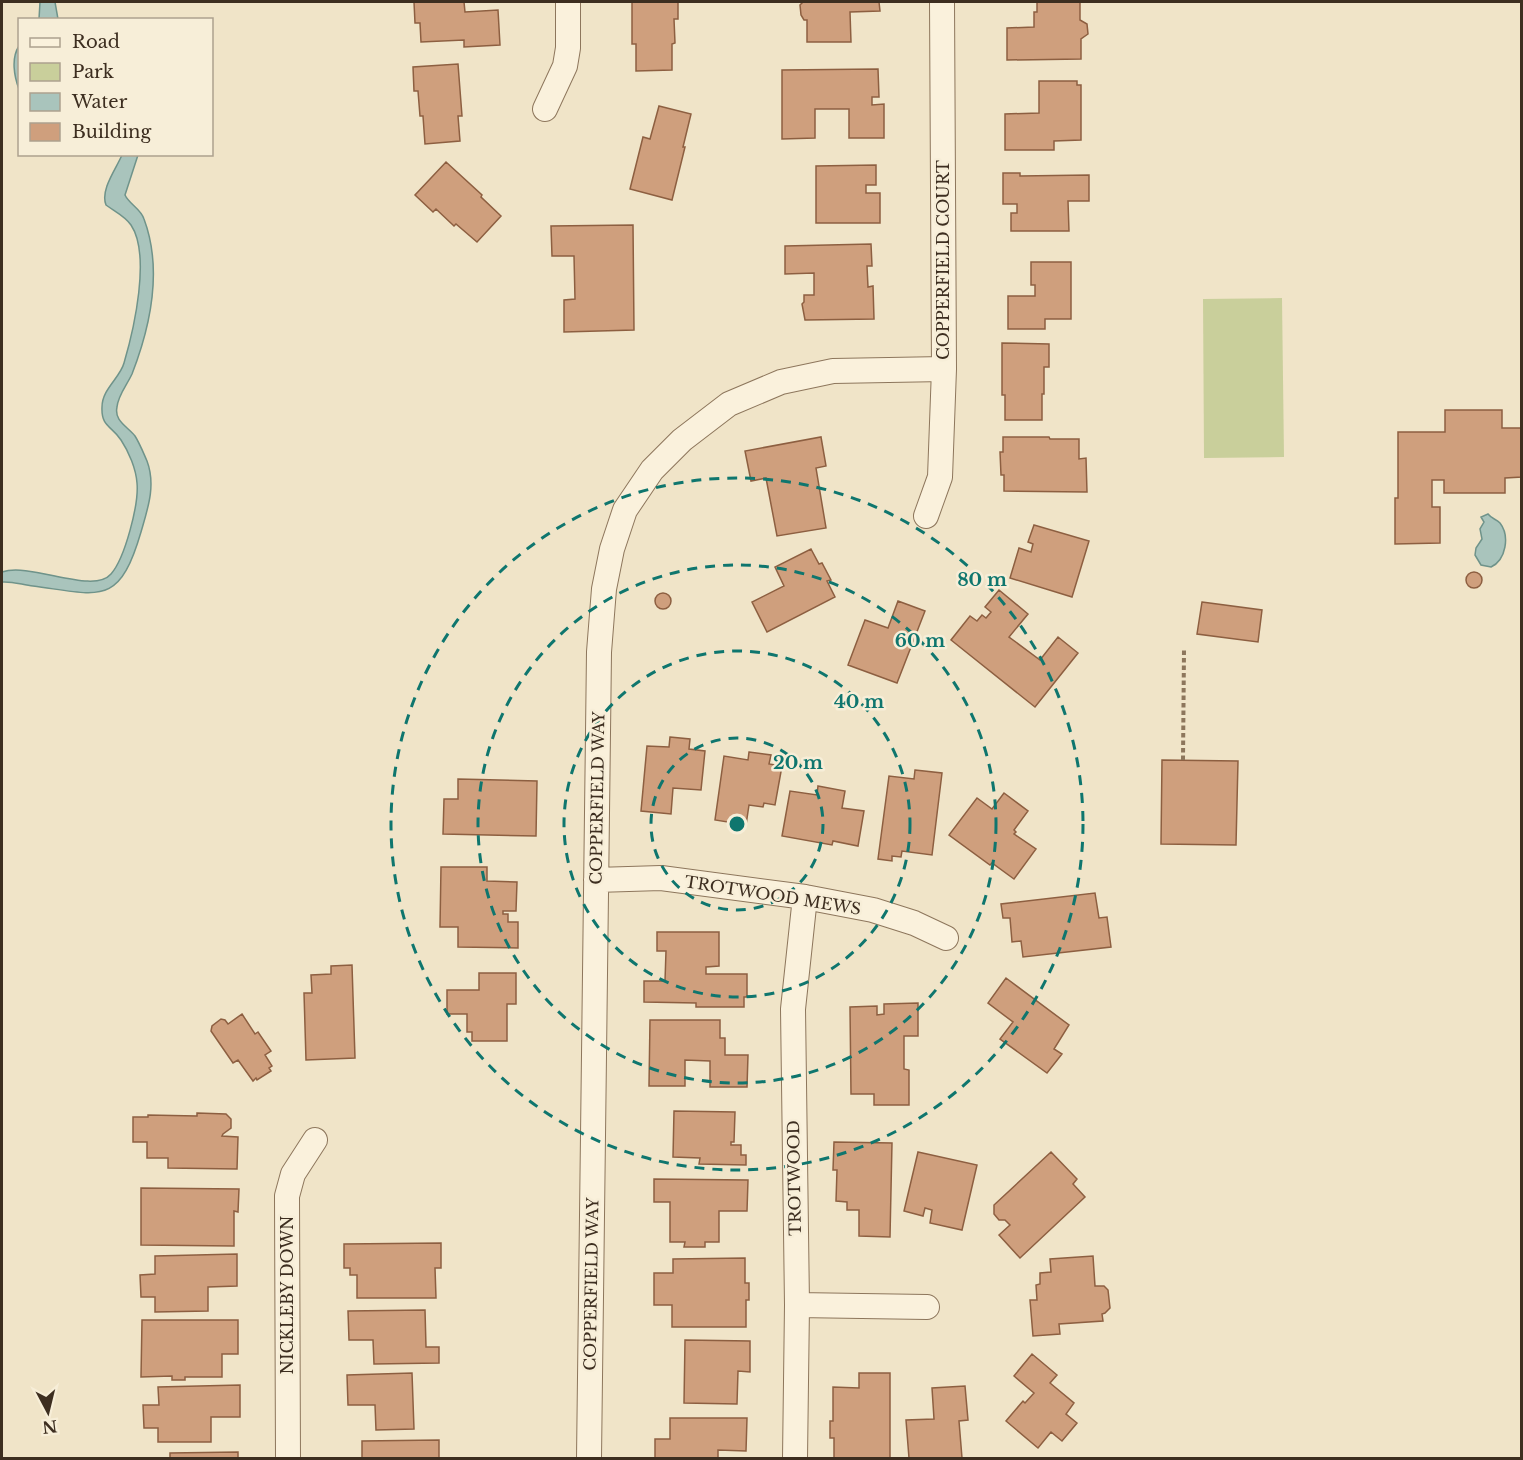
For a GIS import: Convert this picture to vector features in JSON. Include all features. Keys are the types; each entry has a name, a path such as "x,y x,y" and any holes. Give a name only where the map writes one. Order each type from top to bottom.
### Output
{"street":[{"path":"545,109 565,66 568,48 568,2"},
{"name":"COPPERFIELD COURT","path":"926,516 940,477 944,369 942,2"},
{"name":"COPPERFIELD WAY","path":"590,1458 601,614 612,549 625,510 652,470 682,440 729,404 781,382 833,371 944,369"},
{"name":"TROTWOOD MEWS","path":"596,880 661,878 805,897 873,910 914,923 946,938"},
{"name":"TROTWOOD","path":"795,1458 797,1305 793,1009 805,897"},
{"name":"NICKLEBY DOWN","path":"288,1458 287,1196 292,1174 315,1140"},
{"path":"797,1305 927,1307"}],"path":[{"path":"1183,760 1184,650"}],"green space":[{"path":"1282,298 1284,457 1204,458 1203,299"}],"water":[{"path":"40,2 55,2 58,18 39,18"},
{"path":"18,48 18,85 14,67"},
{"path":"122,156 138,156 125,195 142,215 150,238 154,278 145,336 132,374 119,398 117,416 137,439 150,470 151,488 146,514 133,556 124,573 115,584 104,590 91,593 75,592 2,582 2,572 14,570 76,580 102,580 111,574 116,566 130,530 136,504 135,472 132,461 118,435 105,423 102,407 108,389 124,363 132,331 139,292 140,254 137,238 129,222 106,205 105,193"},
{"path":"1488,514 1500,523 1506,541 1500,559 1491,567 1481,565 1475,555 1476,548 1482,539 1480,529 1484,522 1481,517"}],"building":[{"path":"414,2 464,2 465,12 498,10 500,45 464,47 464,40 421,42 420,23 415,23"},
{"path":"632,2 678,2 678,19 674,19 675,43 672,44 672,70 636,71 636,44 632,44"},
{"path":"803,2 879,2 880,11 850,12 851,42 807,42 807,20 804,20 801,15 800,5"},
{"path":"1037,2 1080,2 1080,20 1087,24 1088,34 1081,39 1081,59 1007,60 1007,28 1034,27"},
{"path":"458,64 462,116 458,116 460,141 425,144 418,91 414,91 413,67"},
{"path":"878,69 879,97 872,97 872,105 884,104 884,138 849,138 849,109 815,109 815,138 782,139 782,70"},
{"path":"1039,81 1077,81 1077,85 1081,85 1081,140 1054,141 1054,150 1005,150 1005,114 1039,113"},
{"path":"659,106 691,114 672,200 630,189 643,137 650,139"},
{"path":"446,162 501,216 477,242 456,224 454,226 436,209 433,212 415,195"},
{"path":"876,165 876,185 866,185 866,193 880,193 880,223 816,223 816,166"},
{"path":"1003,173 1020,173 1020,176 1089,175 1089,201 1068,201 1069,231 1011,231 1011,213 1017,213 1017,204 1003,204"},
{"path":"633,225 634,330 564,332 564,300 575,299 574,256 552,256 551,226"},
{"path":"871,244 872,266 867,266 868,287 873,286 874,319 805,320 802,304 804,295 814,295 814,273 785,274 785,246"},
{"path":"1031,262 1071,262 1071,319 1045,319 1045,329 1008,329 1008,296 1035,296 1035,285 1031,285"},
{"path":"1002,343 1049,344 1049,367 1044,367 1042,420 1005,420 1005,395 1002,395"},
{"path":"1445,410 1502,410 1502,428 1522,428 1522,477 1505,478 1505,493 1444,493 1444,480 1432,480 1432,507 1440,507 1440,543 1395,544 1398,432 1445,432"},
{"path":"821,437 826,466 816,468 826,528 777,536 766,478 751,481 745,451"},
{"path":"1003,437 1079,439 1079,459 1086,458 1087,492 1004,491 1000,452 1003,452"},
{"path":"1034,525 1089,541 1072,597 1010,578 1019,548 1031,552 1033,544 1028,542"},
{"path":"811,549 831,580 827,581 835,597 767,632 752,602 784,586 775,567"},
{"path":"1471,572 1477,572 1482,580 1480,586 1471,588 1466,583 1466,577"},
{"path":"999,590 1028,614 1009,637 1040,660 1058,637 1078,653 1035,707 951,640 970,616 977,621 982,615 986,618 991,612 985,607"},
{"path":"660,593 666,593 671,601 669,607 660,609 655,604 655,598"},
{"path":"898,601 925,611 897,683 848,665 865,620 888,628"},
{"path":"1202,602 1262,610 1258,642 1197,634"},
{"path":"670,737 690,739 689,749 705,751 701,790 673,788 671,814 641,811 647,746 669,747"},
{"path":"749,752 771,755 769,764 782,766 775,805 764,803 763,807 749,805 746,825 715,820 724,756 748,760"},
{"path":"1162,760 1238,761 1236,845 1161,844"},
{"path":"915,770 942,773 932,855 902,851 901,857 892,856 892,861 878,859 889,776 914,779"},
{"path":"458,779 537,781 536,836 443,834 444,799 458,799"},
{"path":"818,786 845,791 842,808 864,811 858,846 833,841 832,845 782,836 790,791 817,795"},
{"path":"1004,793 1028,811 1014,830 1016,832 1014,834 1036,849 1014,879 992,863 990,865 949,835 977,798 992,809"},
{"path":"441,867 487,867 487,881 517,882 516,911 503,911 503,914 508,914 508,922 518,922 518,948 458,947 458,927 440,927"},
{"path":"1095,893 1099,918 1107,917 1111,947 1023,957 1021,941 1012,942 1010,918 1003,918 1001,904"},
{"path":"657,932 719,932 719,966 706,967 706,974 747,974 747,997 744,997 744,1007 696,1007 696,1003 644,1002 644,981 665,981 666,951 657,951"},
{"path":"352,965 355,1058 306,1060 304,993 312,993 311,975 331,974 331,966"},
{"path":"479,973 516,973 516,1004 507,1004 507,1041 472,1041 472,1032 467,1032 467,1014 447,1014 447,990 479,990"},
{"path":"1006,978 1069,1025 1054,1049 1062,1054 1047,1073 1000,1039 1013,1022 988,1003"},
{"path":"918,1003 918,1036 904,1036 904,1069 909,1070 909,1105 874,1105 874,1094 851,1094 850,1007 877,1006 877,1015 884,1014 884,1004"},
{"path":"242,1014 255,1034 258,1032 271,1051 265,1055 272,1066 269,1068 271,1071 253,1081 238,1060 233,1063 211,1031 212,1026 221,1019 228,1024"},
{"path":"650,1020 720,1020 720,1038 725,1038 725,1055 748,1055 747,1087 710,1087 710,1061 685,1060 685,1086 649,1086"},
{"path":"674,1111 735,1112 734,1142 731,1142 731,1145 741,1145 741,1155 746,1155 746,1165 699,1164 700,1158 673,1157"},
{"path":"197,1113 226,1114 231,1119 231,1128 222,1136 238,1137 237,1169 168,1168 168,1158 147,1158 147,1142 133,1142 133,1117 197,1116"},
{"path":"834,1142 892,1143 890,1237 859,1236 859,1210 847,1210 847,1202 836,1201 837,1170 833,1170"},
{"path":"918,1152 977,1165 962,1230 930,1223 932,1210 925,1208 923,1216 904,1211"},
{"path":"1051,1152 1077,1179 1073,1184 1085,1197 1020,1258 999,1235 1010,1225 1005,1220 999,1220 994,1214 994,1205"},
{"path":"654,1179 748,1180 747,1211 719,1211 719,1242 705,1242 705,1247 684,1247 685,1242 670,1242 670,1202 654,1202"},
{"path":"141,1188 239,1189 238,1212 234,1211 234,1246 141,1245"},
{"path":"441,1243 441,1268 435,1268 436,1298 357,1298 357,1275 350,1275 350,1268 344,1268 344,1244"},
{"path":"237,1254 237,1286 208,1287 208,1311 155,1312 155,1297 141,1297 140,1275 155,1274 155,1256"},
{"path":"1093,1256 1095,1286 1104,1286 1108,1290 1110,1308 1102,1314 1103,1321 1059,1324 1060,1334 1033,1336 1030,1300 1037,1300 1036,1285 1040,1284 1040,1273 1051,1272 1050,1259"},
{"path":"745,1258 745,1283 749,1283 749,1300 746,1300 746,1327 672,1327 672,1305 654,1305 654,1273 673,1273 673,1259"},
{"path":"425,1310 426,1347 439,1347 439,1363 374,1364 373,1340 349,1340 348,1311"},
{"path":"142,1320 238,1320 238,1354 222,1354 222,1377 185,1377 185,1380 172,1380 172,1376 141,1377"},
{"path":"685,1340 750,1341 750,1372 738,1371 737,1404 684,1403"},
{"path":"1032,1354 1057,1375 1050,1383 1074,1403 1066,1414 1077,1423 1062,1441 1051,1432 1038,1448 1006,1421 1023,1401 1025,1403 1034,1393 1014,1376"},
{"path":"412,1373 414,1429 376,1430 375,1405 348,1405 347,1375"},
{"path":"859,1373 890,1373 890,1458 834,1458 834,1438 830,1438 830,1421 833,1421 833,1387 859,1388"},
{"path":"240,1385 240,1417 211,1417 211,1442 158,1442 158,1428 144,1428 143,1405 159,1405 158,1387"},
{"path":"965,1386 968,1420 959,1421 962,1458 909,1458 906,1420 934,1419 932,1388"},
{"path":"670,1418 747,1418 746,1451 718,1450 718,1458 655,1458 655,1439 670,1439"},
{"path":"439,1440 439,1458 362,1458 362,1441"},
{"path":"238,1452 238,1458 170,1458 170,1453"}]}
